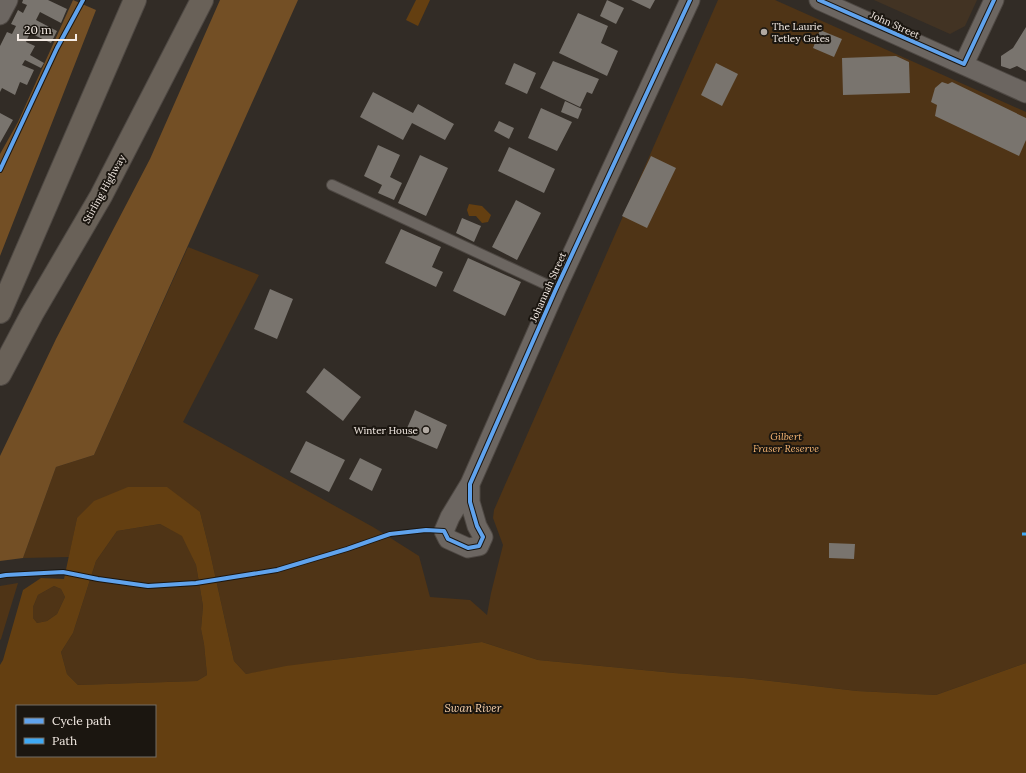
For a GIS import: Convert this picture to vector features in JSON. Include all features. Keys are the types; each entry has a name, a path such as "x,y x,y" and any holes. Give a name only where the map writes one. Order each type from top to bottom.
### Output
{"highway":[{"path":"0,312 135,0"},
{"name":"Stirling Highway","path":"0,374 32,314 101,196 202,0"}],"street":[{"path":"0,15 8,0"},
{"name":"Johannah Street","path":"470,484 556,289 690,0"},
{"name":"John Street","path":"819,0 1026,93"},
{"path":"964,64 994,0"}],"lane":[{"path":"332,185 556,289"}],"shaded area":[{"path":"73,0 96,10 0,256 0,154 18,122"},
{"path":"220,0 298,0 94,455 56,467 23,558 0,561 0,456 56,339 150,159"},
{"path":"874,0 977,0 965,26 950,34"}],"green space":[{"name":"Gilbert Fraser Reserve","path":"718,0 775,0 1026,112 1026,663 936,695 857,691 744,678 538,660 482,642 333,660 246,674 234,661 200,512 77,518 69,557 23,558 56,467 94,455 188,247 259,275 183,422 373,527 419,556 430,597 470,600 487,615 503,545 493,518 494,510"},
{"path":"160,524 183,536 196,565 203,606 201,629 207,675 197,681 78,685 67,674 61,652 73,633 96,561 117,531"},
{"path":"18,583 1,639 0,640 0,586"},
{"path":"54,586 61,589 65,597 57,614 47,621 37,623 33,618 33,607 38,595"}],"water":[{"path":"416,0 430,0 418,26 406,20"},
{"path":"469,204 482,206 491,215 488,222 482,223 476,216 469,216 467,210"},
{"name":"Swan River","path":"128,487 167,487 200,512 234,661 246,674 286,666 482,642 538,660 744,678 857,691 936,695 1026,663 1026,773 0,773 0,665 3,660 23,590 41,578 64,579 77,518 94,501","holes":["160,524 182,536 196,565 203,606 201,629 207,675 197,681 78,685 67,674 61,652 73,633 96,561 117,531","54,586 61,589 65,597 57,614 47,621 37,623 33,618 33,607 38,595"]}],"building":[{"path":"23,0 48,0 67,9 61,23 40,12 36,20 57,31 51,43 30,33 26,42 35,46 30,55 44,63 41,68 25,60 22,65 34,70 27,85 20,82 15,95 2,88 0,92 0,46 7,32 12,34 16,26 11,24 18,10 23,13 27,5 22,3"},
{"path":"607,0 624,8 616,24 600,16"},
{"path":"631,0 655,0 650,9"},
{"path":"578,13 608,26 601,43 618,51 607,76 559,53"},
{"path":"1026,27 1026,71 1017,66 1010,69 1001,66 1001,56 1013,48"},
{"path":"820,30 842,39 834,57 813,48"},
{"path":"896,56 909,62 910,93 843,95 842,58"},
{"path":"553,61 599,79 592,94 587,92 580,107 540,88"},
{"path":"514,63 536,73 527,94 505,84"},
{"path":"716,63 738,74 722,106 701,95"},
{"path":"942,82 948,84 952,82 1026,118 1026,140 1019,156 935,116 937,105 931,102 935,88"},
{"path":"373,92 413,113 418,104 454,124 445,140 412,123 403,140 360,117"},
{"path":"565,101 582,109 578,119 561,112"},
{"path":"541,108 572,122 557,151 528,138"},
{"path":"0,113 13,120 0,143"},
{"path":"499,121 514,128 509,139 494,131"},
{"path":"378,145 400,155 390,177 402,183 394,200 378,193 382,185 364,176"},
{"path":"509,147 555,169 544,193 498,171"},
{"path":"420,155 448,168 426,216 398,203"},
{"path":"651,156 676,168 647,228 622,216"},
{"path":"516,200 541,213 517,260 492,247"},
{"path":"462,218 481,226 474,242 456,233"},
{"path":"401,229 441,247 432,267 443,272 436,287 385,263"},
{"path":"468,258 521,282 505,316 453,291"},
{"path":"270,289 293,299 277,339 254,329"},
{"path":"324,368 361,397 343,421 306,392"},
{"name":"Winter House","path":"415,410 447,425 437,449 404,435"},
{"path":"306,441 345,460 329,492 290,472"},
{"path":"360,458 382,469 372,491 349,479"},
{"path":"829,543 855,544 854,559 829,558"}],"cycle path":[{"path":"0,170 57,48 83,0"},
{"path":"0,576 63,572 98,579 148,586 196,583 277,570 347,549 390,534 426,530 444,531 448,539 468,548 479,546 483,537 477,526 470,502 470,484 556,289 690,0"},
{"path":"819,0 964,64 994,0"}],"place":[{"name":"The Laurie Tetley Gates","path":"764,32"},
{"name":"Winter House","path":"426,430"}]}
